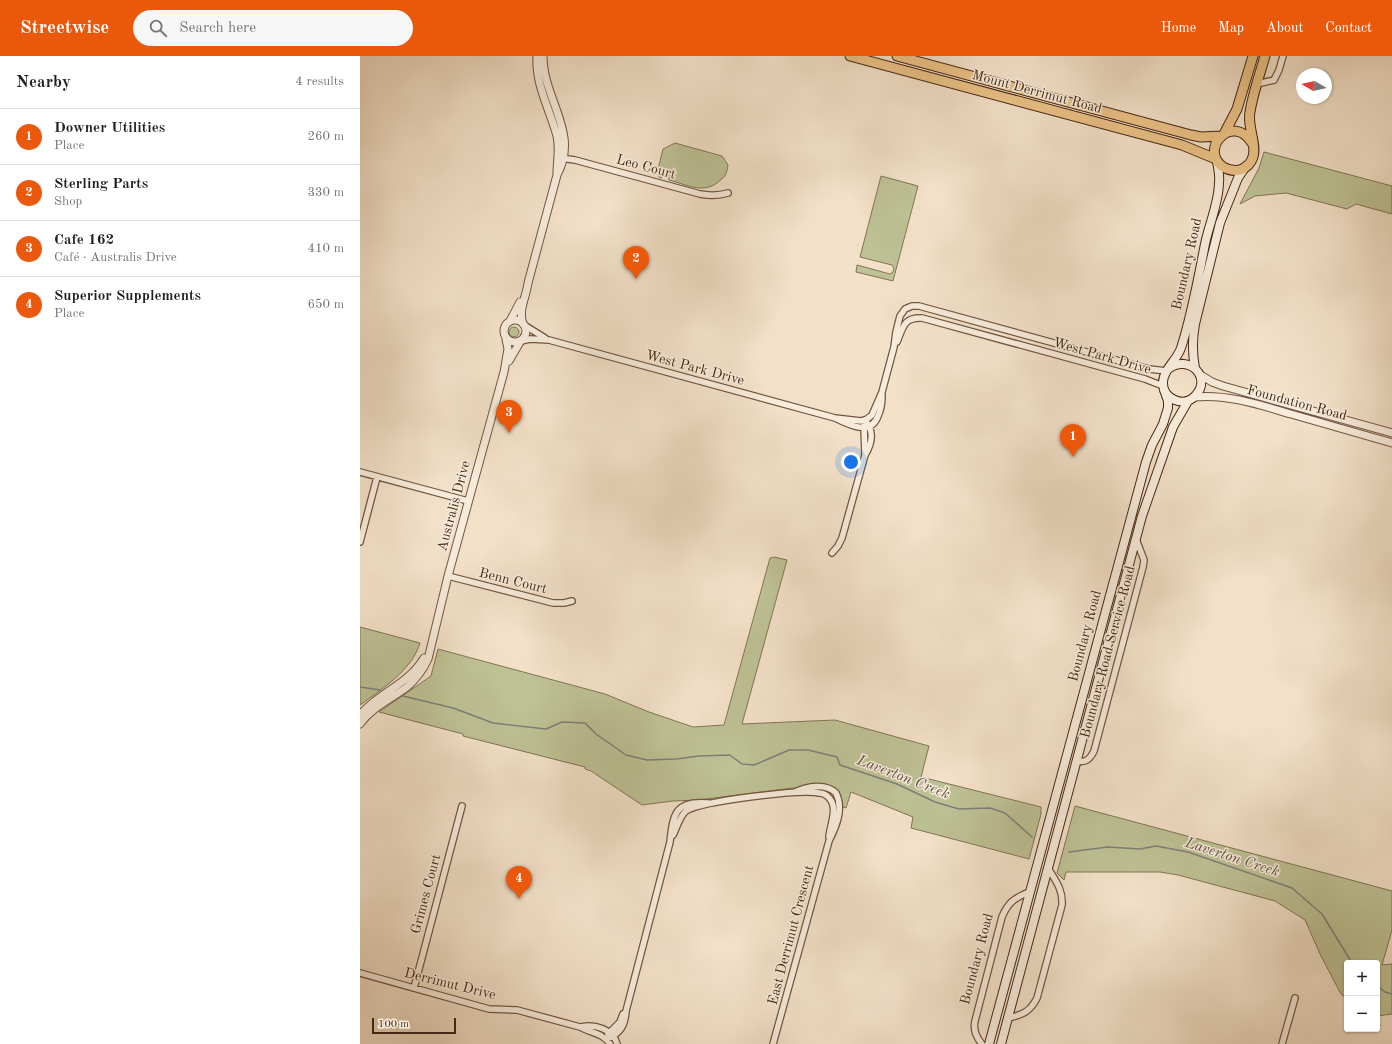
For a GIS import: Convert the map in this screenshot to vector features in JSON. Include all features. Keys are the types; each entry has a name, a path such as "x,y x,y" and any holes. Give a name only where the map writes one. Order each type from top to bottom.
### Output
{"main road":[{"name":"Mount Derrimut Road","path":"850,56 1182,144 1217,160"},
{"name":"Mount Derrimut Road","path":"897,56 1191,135 1201,137 1222,135"},
{"path":"1222,135 1230,131 1237,131 1249,137 1254,149 1253,156 1250,162 1240,170 1227,170 1217,160 1215,147 1222,135 1238,109 1253,56"},
{"path":"1252,143 1250,112 1265,56"},
{"name":"Boundary Road","path":"1167,370 1176,359 1180,349 1218,194 1220,181 1217,160"},
{"name":"Boundary Road","path":"1197,371 1192,350 1192,340 1197,316 1220,223 1238,178 1246,166"},
{"path":"1184,363 1197,371 1201,386 1191,399 1182,402 1171,398 1164,388 1163,378 1167,370 1178,364 1184,363"},
{"name":"Boundary Road","path":"989,1044 1146,462 1152,445 1163,424 1168,408 1168,401 1164,388"},
{"name":"Boundary Road","path":"1001,1041 1142,516 1173,427 1191,399"},
{"path":"1066,758 1077,761"},
{"path":"995,1044 1001,1041"}],"street":[{"path":"537,56 540,82 557,138 561,158"},
{"path":"528,283 524,289 518,308 504,329 506,339 512,342 520,341 526,332 521,316 522,309 565,147 564,135 545,78 543,56"},
{"path":"1257,84 1274,80 1283,56"},
{"name":"Leo Court","path":"561,158 575,160 700,194 715,196 728,193"},
{"name":"West Park Drive","path":"905,310 912,306 920,306 1149,369 1167,370"},
{"path":"894,347 902,328 909,320 905,310"},
{"path":"865,455 865,420 872,415 882,392 894,347 898,322 905,310"},
{"name":"West Park Drive","path":"909,320 922,318 1145,379 1164,388"},
{"path":"510,321 518,321 524,324"},
{"name":"West Park Drive","path":"524,324 549,340"},
{"name":"West Park Drive","path":"520,341 535,338 549,340 835,418 861,421 865,420"},
{"name":"West Park Drive","path":"1034,338 1035,349"},
{"name":"Australis Drive","path":"360,724 366,716 376,708 407,687 422,671 428,659 448,576 504,372 508,349 506,339"},
{"name":"West Park Drive","path":"1035,349 1042,340"},
{"name":"Australis Drive","path":"504,372 520,341"},
{"name":"Foundation Road","path":"1197,371 1212,382 1223,386 1392,433"},
{"path":"870,427 875,423 879,413 882,392"},
{"name":"Foundation Road","path":"1191,399 1211,396 1222,397 1265,407 1392,443"},
{"path":"1265,407 1267,398"},
{"name":"West Park Drive","path":"835,418 853,426 864,428 870,427"},
{"path":"832,553 842,538 865,455 871,440 870,427 865,420"},
{"path":"360,472 468,501"},
{"path":"360,542 377,477"},
{"name":"Boundary Road Service Road","path":"1077,761 1082,762 1089,760 1094,751 1143,567 1144,560 1136,539"},
{"name":"Benn Court","path":"448,576 553,603 562,604 572,601"},
{"name":"Australis Drive","path":"360,715 367,707 412,674 430,647"},
{"name":"East Derrimut Crescent","path":"795,792 804,788 820,786 828,788 836,793 840,802 839,814 836,827 829,841"},
{"name":"East Derrimut Crescent","path":"611,1034 626,1011 674,822 679,809 687,804 698,802 708,803 795,792 821,793 831,800 834,808 829,841 775,1044"},
{"name":"Grimes Court","path":"414,988 462,806"},
{"path":"1008,1018 1023,1015 1033,1006 1037,998 1062,905 1063,897 1061,890 1048,868"},
{"name":"Boundary Road","path":"982,1044 975,1034 974,1027 1002,917 1009,903 1029,892"},
{"name":"Derrimut Drive","path":"360,973 489,1009 523,1011 580,1027 602,1035 609,1042"},
{"path":"1282,1044 1295,998"},
{"name":"Derrimut Drive","path":"580,1027 588,1026 611,1034"},
{"path":"609,1042 611,1034"},
{"path":"611,1034 617,1044"}],"green space":[{"path":"675,143 722,156 728,165 725,176 717,183 705,188 687,186 669,180 668,176 663,175 661,178 659,177 658,169 663,149"},
{"path":"1264,152 1392,186 1392,214 1356,204 1347,209 1286,193 1255,196 1240,204 1259,168"},
{"path":"881,176 918,186 893,281 856,272 857,265 890,274 893,272 894,268 892,265 860,257"},
{"path":"514,327 519,332 514,337 509,332"},
{"path":"774,557 787,560 742,724 835,720 929,746 921,777 1041,807 1041,814 1029,859 911,828 913,817 851,792 846,808 843,807 838,792 829,785 825,784 698,800 673,801 642,805 591,771 585,769 585,767 463,736 463,734 379,712 431,676 438,649 605,694 649,712 693,727 724,725 770,558"},
{"path":"360,627 420,643 416,653 403,670 387,685 360,705"},
{"path":"1075,806 1392,891 1392,930 1382,965 1392,964 1392,1014 1380,1016 1380,960 1344,960 1344,996 1341,994 1321,956 1305,920 1275,901 1178,875 1160,872 1066,872 1064,880 1057,873"}],"waterway":[{"name":"Laverton Creek","path":"360,687 380,690"},
{"name":"Laverton Creek","path":"403,696 453,708 493,723 546,729 562,722 585,723 596,734 626,755 647,760 730,755 742,764 754,765 789,750 808,750 837,757 840,765 897,784 935,802 959,809 990,808 1005,813 1032,837"},
{"name":"Laverton Creek","path":"1069,852 1108,847 1140,849 1156,846 1188,852 1292,888 1322,914 1350,960"},
{"name":"Laverton Creek","path":"1380,988 1385,992 1392,994"}],"place":[{"name":"Sterling Parts","path":"636,279"},
{"name":"Cafe 162","path":"509,433"},
{"name":"Downer Utilities","path":"1073,457"},
{"name":"Superior Supplements","path":"519,899"}]}
